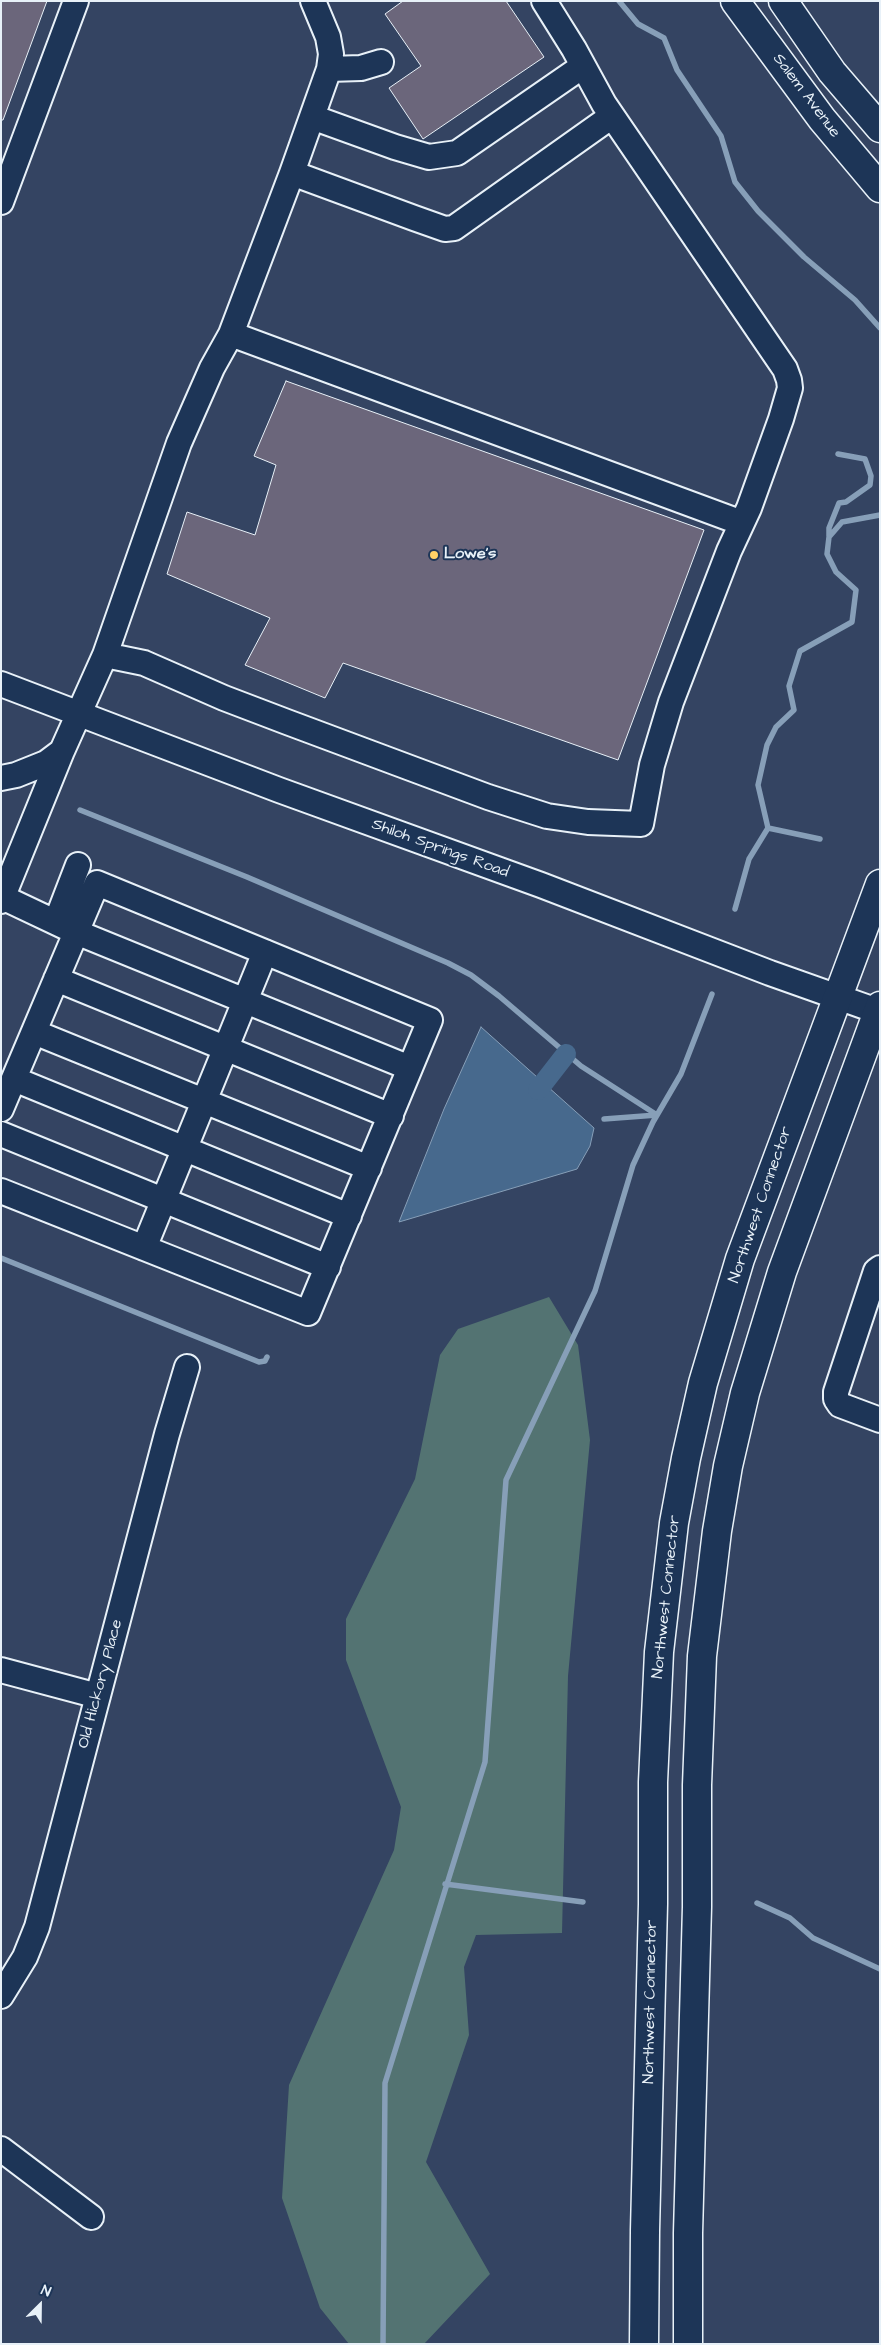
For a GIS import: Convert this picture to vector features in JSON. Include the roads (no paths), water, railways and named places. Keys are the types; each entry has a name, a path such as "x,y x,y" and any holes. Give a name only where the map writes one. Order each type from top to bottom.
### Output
{"highway":[{"name":"Salem Avenue","path":"735,1 822,120 880,188"},
{"path":"783,1 832,72 880,128"},
{"name":"Northwest Connector","path":"644,2344 644,2230 653,1904 654,1782 659,1652 674,1524 686,1458 703,1383 740,1259 880,884"},
{"path":"688,2344 688,2234 697,1907 697,1785 702,1656 717,1531 745,1393 782,1272 879,1010"}],"street":[{"path":"1,202 76,1"},
{"path":"105,655 144,663 242,705 488,797 547,816 588,822 641,824 652,765 671,702 729,551 742,523 781,419 790,388 785,369 612,116 544,1"},
{"path":"314,2 328,37 331,54 329,69 231,334 212,368 179,443 105,655 62,751 2,899 410,1068"},
{"path":"329,69 361,68 381,62"},
{"path":"312,117 429,157 457,153 583,66"},
{"path":"292,173 414,218 445,228 454,228 612,116"},
{"path":"231,334 742,523"},
{"name":"Shiloh Springs Road","path":"1,684 279,790 541,885 770,973 879,1010"},
{"path":"1,778 16,775 46,763 62,751"},
{"path":"1,1109 56,980 78,865"},
{"path":"1,1191 308,1313 430,1020 97,883 66,927"},
{"path":"144,1248 265,952"},
{"path":"56,980 391,1116"},
{"path":"34,1032 369,1168"},
{"path":"14,1080 349,1216"},
{"path":"1,1134 328,1267"},
{"path":"880,1268 876,1271 836,1392 836,1399 840,1405 880,1420"},
{"name":"Old Hickory Place","path":"1,1996 25,1956 37,1927 167,1434 187,1367"},
{"path":"1,1670 98,1696"},
{"path":"1,2149 90,2217"}],"water":[{"path":"481,1027 594,1128 590,1146 577,1169 399,1222 444,1109"}],"waterway":[{"path":"619,1 638,24 664,38 677,70 721,136 735,182 758,211 804,257 855,300 880,328"},
{"path":"829,536 829,528 839,503 846,502 870,485 871,476 865,459 838,454"},
{"path":"735,909 749,859 768,828 758,785 767,745 776,727 794,710 789,686 800,651 852,622 856,590 836,572 827,554 829,537 842,522 880,515"},
{"path":"80,810 247,877 448,963 471,975 499,996 581,1066 657,1115"},
{"path":"768,828 820,839"},
{"path":"383,2344 385,2083 485,1762 506,1480 595,1291 633,1165 653,1122 681,1074 712,994"},
{"path":"538,1090 566,1054"},
{"path":"604,1119 657,1115"},
{"path":"1,1258 259,1362 265,1361 267,1357"},
{"path":"445,1884 583,1902"},
{"path":"757,1903 790,1918 813,1938 880,1969"}],"place":[{"name":"Lowe's","path":"434,555"}]}
